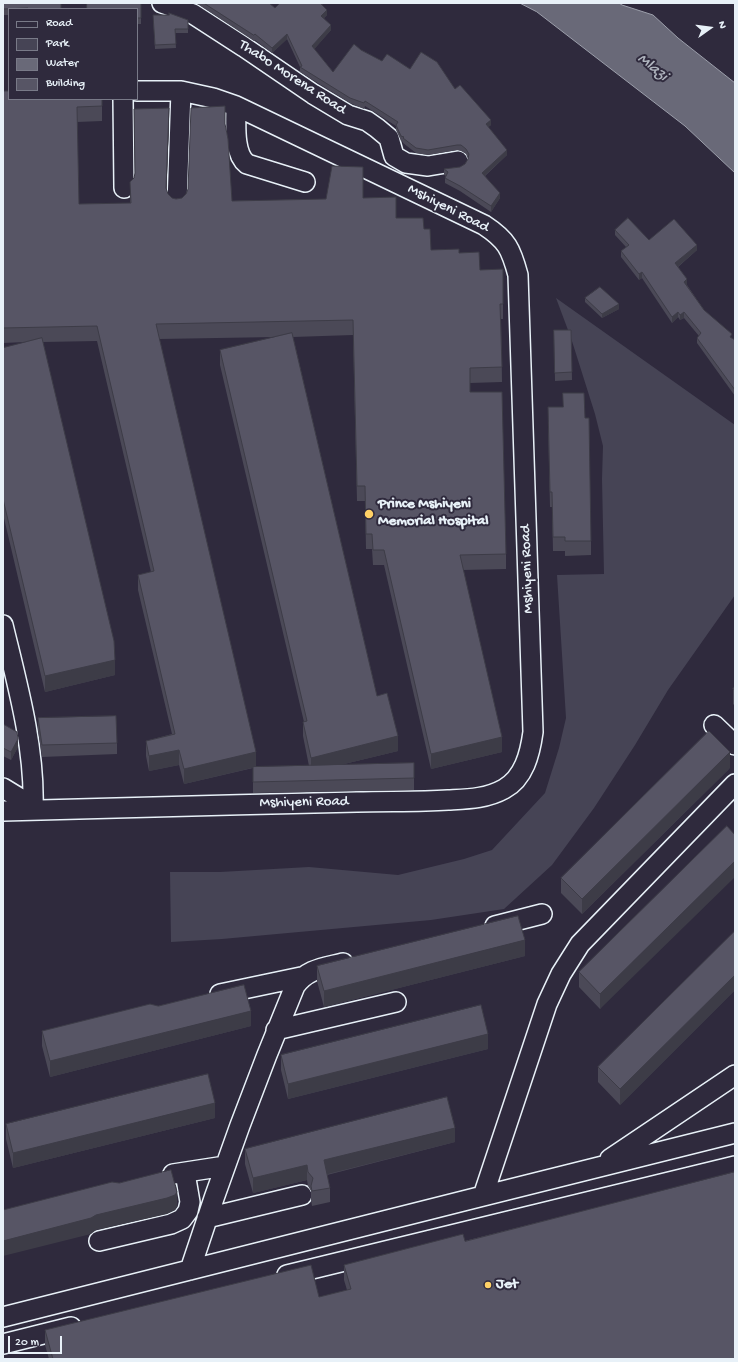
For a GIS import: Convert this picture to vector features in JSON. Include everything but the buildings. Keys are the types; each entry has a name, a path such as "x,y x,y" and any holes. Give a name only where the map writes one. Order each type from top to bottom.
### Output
{"street":[{"name":"Thabo Morena Road","path":"162,3 193,14 342,112 367,121 389,138 394,156 406,163 428,166 458,161"},
{"name":"Mshiyeni Road","path":"3,811 36,808 477,799 504,789 516,780 524,767 530,751 532,732 524,424 518,275 514,259 508,246 498,234 484,225 236,106 213,98 181,91 138,91"},
{"path":"177,203 181,91"},
{"path":"123,100 124,188"},
{"path":"236,106 238,152 242,161 247,164 305,182"},
{"path":"3,625 30,745 34,774 36,808"},
{"path":"714,725 735,745"},
{"path":"483,1196 548,1004 562,974 580,944 735,784"},
{"path":"3,788 36,808"},
{"path":"482,929 542,914"},
{"path":"206,998 301,977 319,969 361,958"},
{"path":"190,1270 206,1218 262,1065 295,986 301,977"},
{"path":"276,1030 396,1002"},
{"path":"599,1167 735,1075"},
{"path":"3,1317 735,1133"},
{"path":"153,1178 225,1166"},
{"path":"273,1278 735,1166"},
{"path":"99,1241 171,1224 182,1219 188,1211 190,1202 185,1173"},
{"path":"206,1218 302,1195"},
{"path":"3,1344 88,1323"}],"green space":[{"path":"556,298 735,425 735,595 668,690 635,745 594,808 552,865 504,909 431,920 222,939 171,942 170,872 220,872 309,867 398,875 464,859 492,850 545,793 559,748 566,718 557,575 604,574 602,479 603,446 595,414 571,338"}],"water":[{"name":"Mlazi","path":"520,3 619,3 653,15 678,38 735,83 735,173 685,126 537,12"}],"place":[{"name":"Prince Mshiyeni Memorial Hospital","path":"369,514"},
{"name":"Jet","path":"488,1285"}]}
